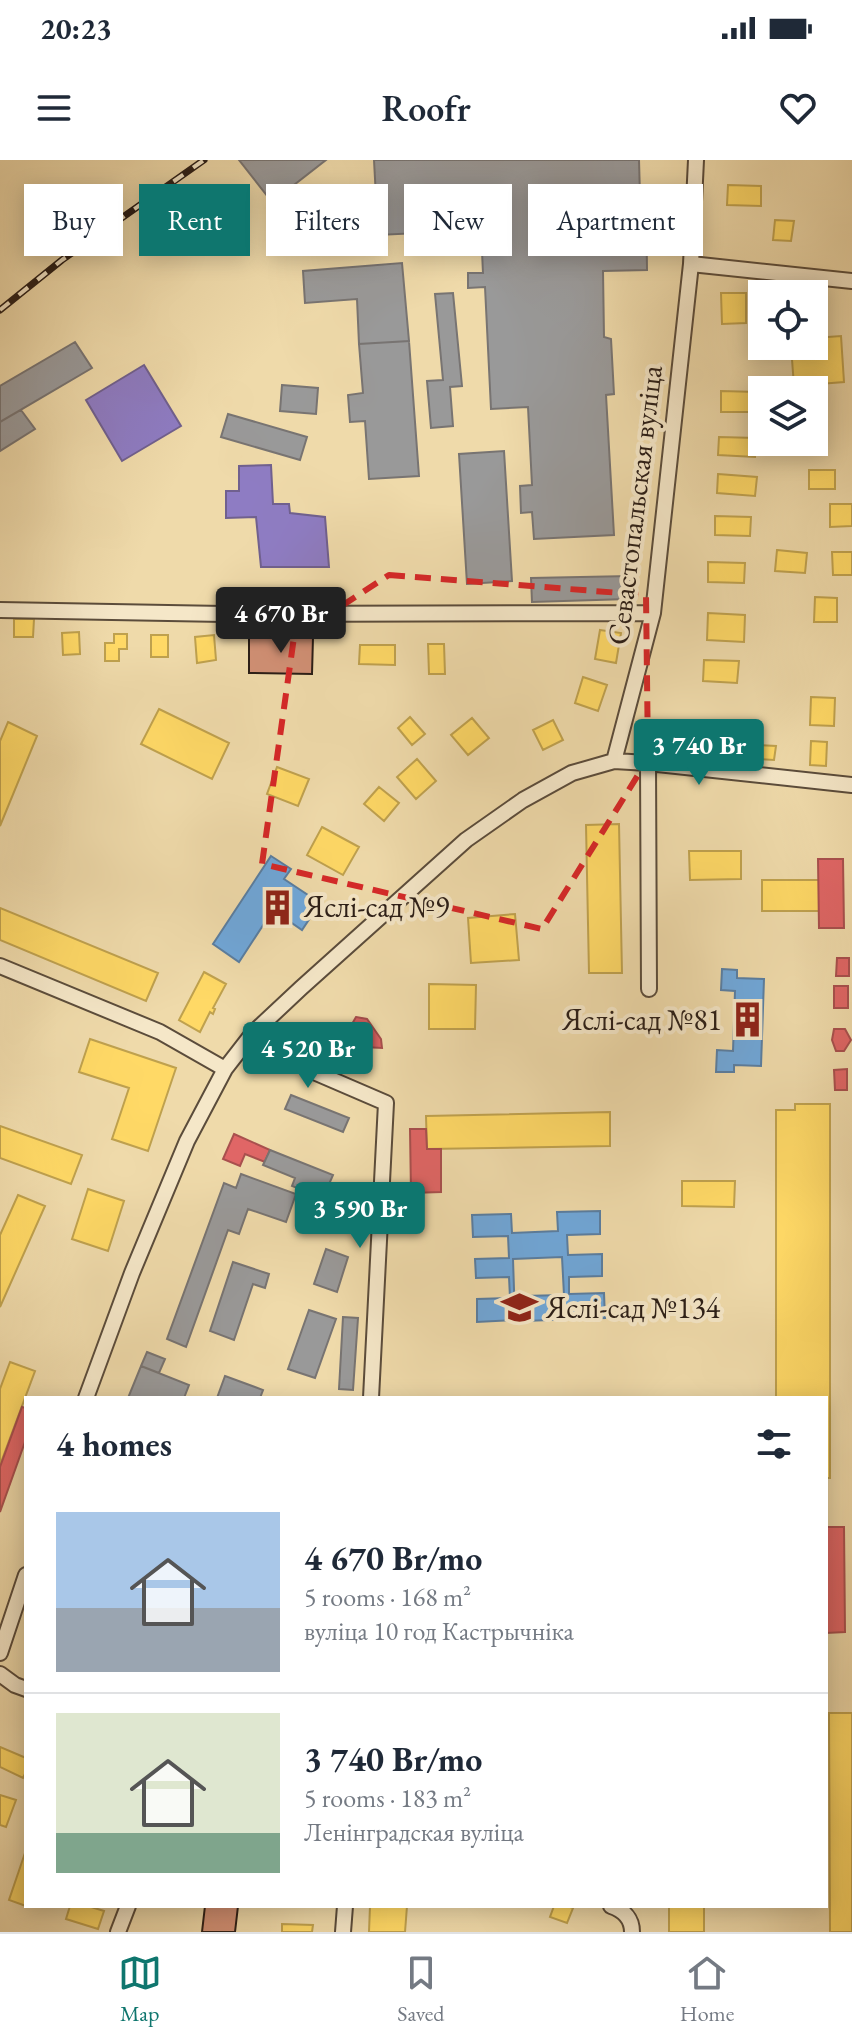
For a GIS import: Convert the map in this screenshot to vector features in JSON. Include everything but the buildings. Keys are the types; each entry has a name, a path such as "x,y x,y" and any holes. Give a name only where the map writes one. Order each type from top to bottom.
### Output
{"street":[{"name":"Севастопальская вуліца","path":"614,761 653,613 691,264 696,160"},
{"path":"691,264 852,281"},
{"path":"0,610 224,614 653,613"},
{"path":"87,1396 168,1184 225,1069 253,1033 466,840 541,789 572,773 614,761 852,785"},
{"path":"648,763 649,989"},
{"path":"0,966 160,1032 225,1069"},
{"path":"253,1033 314,1072 386,1103 371,1396"},
{"path":"0,1653 24,1581"},
{"path":"0,1674 24,1688"},
{"path":"118,1932 127,1908"},
{"path":"343,1932 345,1908"},
{"path":"617,1908 628,1916 632,1929"}],"highlighted area":[{"path":"389,575 646,595 648,759 542,929 262,864 294,637"}],"railway":[{"path":"0,310 62,260 204,160"}],"place":[{"name":"Яслі-сад №9","path":"278,907"},
{"name":"Яслі-сад №81","path":"748,1020"},
{"name":"Яслі-сад №134","path":"520,1308"}]}
